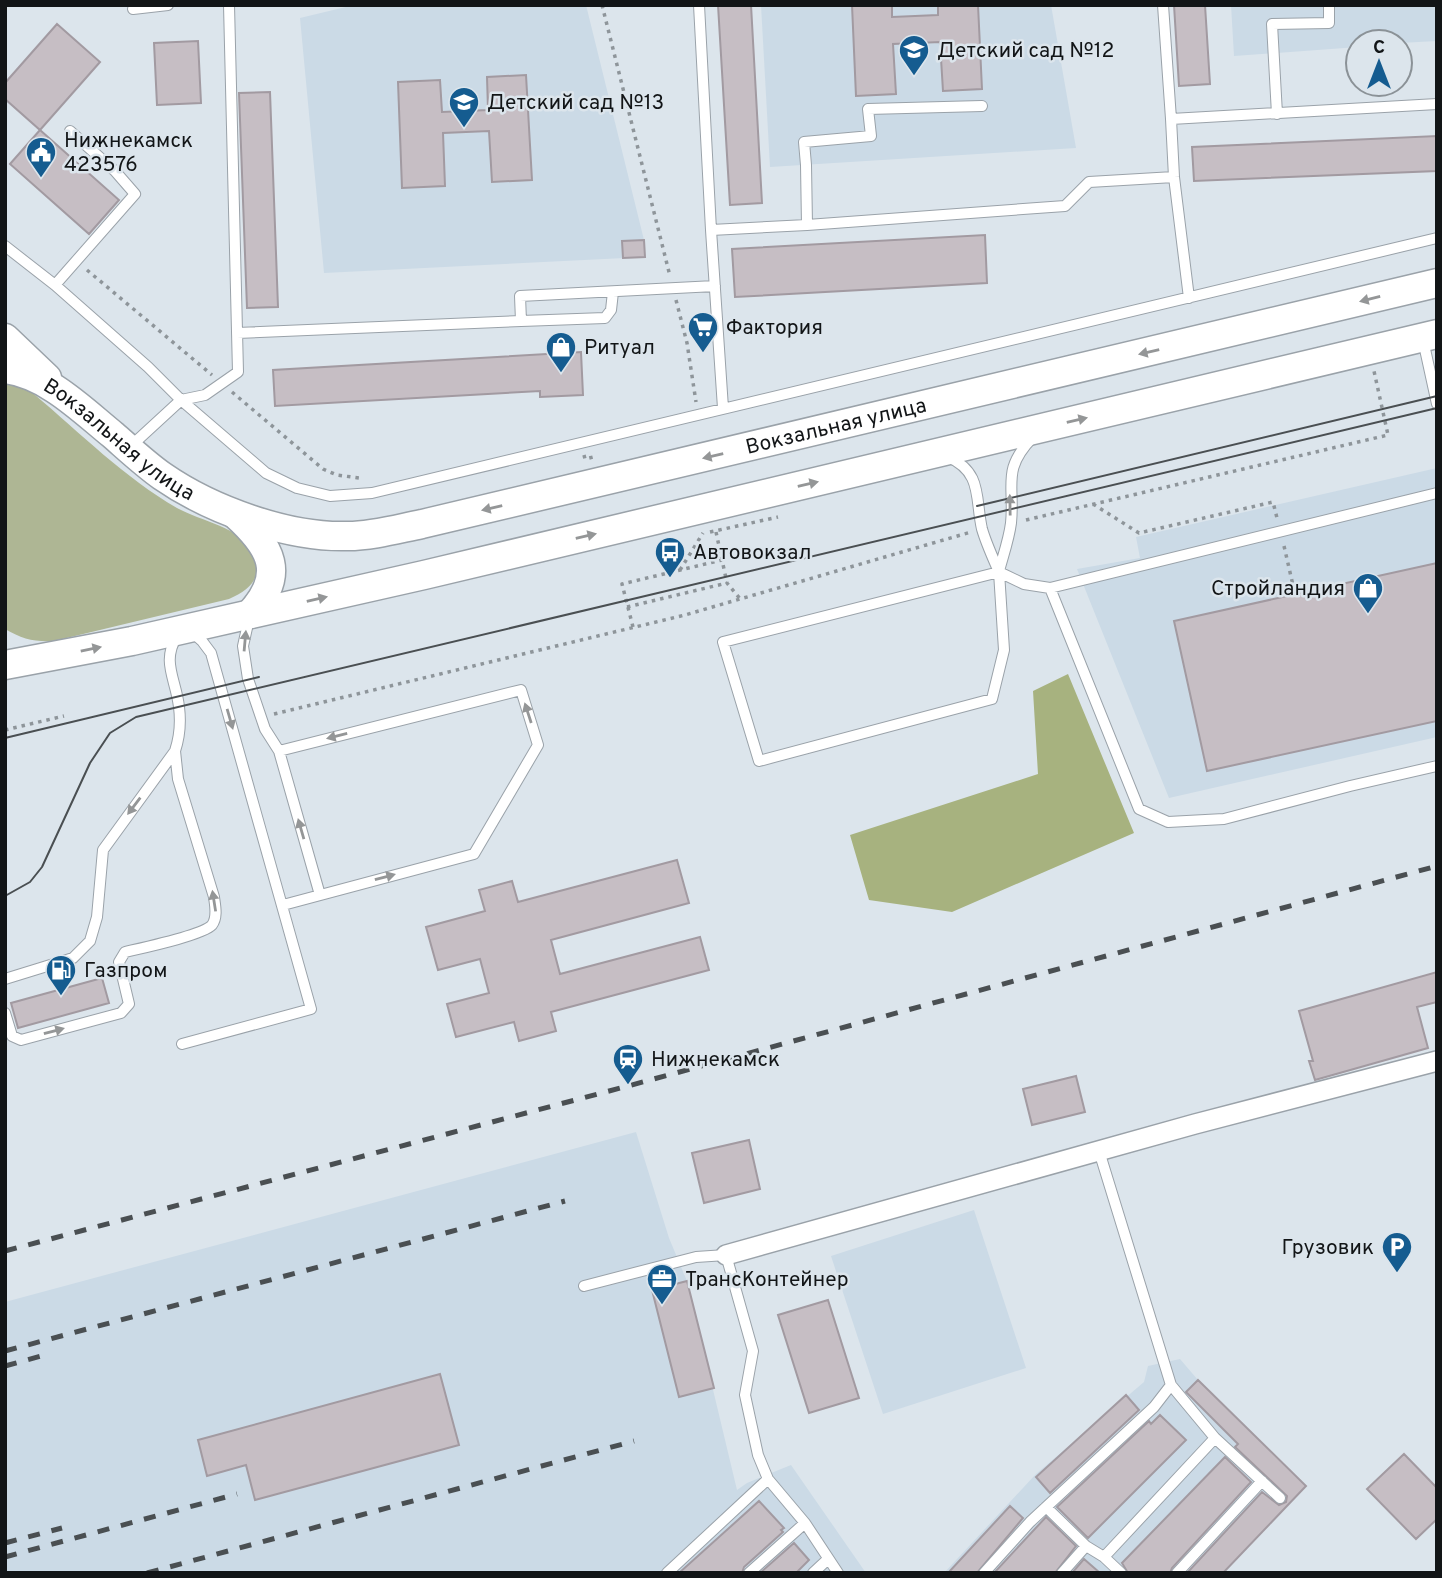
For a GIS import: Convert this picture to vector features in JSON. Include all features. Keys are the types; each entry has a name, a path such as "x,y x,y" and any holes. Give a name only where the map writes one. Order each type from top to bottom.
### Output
{"main road":[{"name":"Вокзальная улица","path":"5,369 27,375 64,394 161,476 189,493 233,513 279,527 318,535 348,536 384,532 611,480 1437,283"},
{"path":"5,665 148,647 184,629 1430,336"},
{"path":"5,338 64,394"},
{"name":"Вокзальная улица","path":"233,513 257,534 266,547 271,562 268,588 261,602 250,614"},
{"path":"5,648 26,656 49,658"}],"street":[{"path":"726,1255 1437,1060"}],"lane":[{"path":"133,9 167,5"},
{"path":"128,449 181,400 205,395 238,372 229,5"},
{"path":"699,5 723,408"},
{"path":"1163,5 1174,177 1189,298"},
{"path":"1277,114 1272,24 1329,23 1329,5"},
{"path":"1436,91 1437,98"},
{"path":"1171,119 1437,104"},
{"path":"807,225 804,142 871,136 868,109 982,106"},
{"path":"55,285 135,194 115,171 70,131"},
{"path":"711,230 1065,206 1089,182 1174,177"},
{"path":"5,246 55,285 266,473 297,488 330,496 372,493 1437,238"},
{"path":"521,321 520,296 715,286"},
{"path":"237,333 604,318 611,310 613,292"},
{"path":"1430,336 1437,404"},
{"path":"1041,429 1014,462 1010,481 1011,523 999,572 1004,650 992,699 759,761 723,642 999,572 1024,584 1049,588 1437,493"},
{"path":"938,453 957,461 969,471 976,488 982,530 999,572"},
{"path":"1049,588 1139,809 1148,814 1167,822 1224,819 1437,766"},
{"path":"250,614 245,631 244,658 248,679 260,717 279,751 320,895"},
{"path":"5,979 73,958 90,941 97,918 103,850 175,751 180,733 179,707 170,668 169,649 184,629 202,641 211,653 311,1009 181,1044"},
{"path":"148,647 170,668"},
{"path":"279,751 521,690 538,745 474,854 283,905"},
{"path":"5,1013 12,1036 21,1040 121,1013 129,1004 120,962 125,952 199,932 212,925 216,914 214,897 178,779 175,751"},
{"path":"1099,1151 1171,1385 1215,1438 1280,1498"},
{"path":"584,1286 696,1257 726,1255 753,1350 745,1395 758,1455 768,1479 805,1523 838,1573"},
{"path":"984,1573 1045,1507 1154,1407 1171,1385"},
{"path":"1104,1557 1215,1438"},
{"path":"667,1573 768,1479"},
{"path":"1177,1573 1262,1481"},
{"path":"1045,1507 1086,1546 1104,1557 1121,1573"},
{"path":"749,1573 805,1523"},
{"path":"1062,1573 1086,1546"},
{"path":"813,1573 827,1560"}],"path":[{"path":"602,5 687,343 697,399 693,415"},
{"path":"1011,523 1388,435 1372,362"},
{"path":"1093,504 1139,533 1273,502 1295,594"},
{"path":"680,570 703,533 716,533 788,514"},
{"path":"260,717 741,600 982,530"},
{"path":"716,533 727,583 741,600"},
{"path":"633,627 622,584 722,560"},
{"path":"627,607 727,583"},
{"path":"5,730 64,716"}],"shaded area":[{"name":"Детский сад №13","path":"354,5 586,5 644,240 645,257 324,273 300,18"},
{"name":"Детский сад №12","path":"761,5 1051,5 1076,148 770,167"},
{"path":"1231,5 1437,5 1437,41 1414,42 1414,28 1344,28 1344,48 1234,56"},
{"path":"1437,468 1437,737 1169,798 1077,569 1140,558 1136,537"},
{"path":"636,1132 669,1238 687,1281 737,1490 747,1483 791,1465 866,1573 5,1573 5,1302"},
{"path":"974,1210 1026,1368 883,1414 831,1256"},
{"path":"1180,1359 1306,1486 1223,1573 944,1573 1036,1474 1144,1382 1148,1366"}],"green space":[{"path":"5,382 19,385 34,394 103,454 158,496 186,513 240,537 248,545 257,562 253,582 243,592 229,599 54,641 28,639 5,629"},
{"path":"1068,674 1134,833 952,912 869,900 850,835 1038,774 1033,691"}],"building":[{"path":"718,5 751,5 762,203 730,205"},
{"path":"852,5 892,5 892,17 938,15 938,5 978,5 982,89 943,91 940,42 893,44 896,94 856,96"},
{"path":"1174,5 1205,5 1210,84 1179,86"},
{"path":"57,24 100,62 40,130 5,99 5,83"},
{"path":"198,41 201,103 157,105 154,43"},
{"path":"526,75 532,180 492,182 489,131 443,133 445,186 402,188 398,82 440,80 442,112 488,110 487,77"},
{"path":"270,92 278,307 247,308 239,93"},
{"path":"40,130 119,200 89,234 10,164"},
{"path":"1437,136 1437,171 1194,181 1192,147"},
{"path":"985,235 987,283 735,297 732,249"},
{"path":"644,240 645,257 623,258 622,241"},
{"path":"581,352 583,395 540,397 540,391 275,406 273,370"},
{"path":"1437,563 1437,721 1207,771 1174,621"},
{"path":"677,860 689,903 551,940 560,974 700,937 709,970 551,1012 556,1031 519,1041 514,1022 456,1037 447,1004 489,993 480,959 438,970 426,927 485,911 479,890 512,881 518,902"},
{"path":"1437,972 1437,1002 1417,1007 1428,1048 1315,1080 1309,1061 1313,1061 1299,1011"},
{"path":"102,978 109,1003 18,1028 11,1003"},
{"path":"1076,1076 1085,1112 1032,1125 1023,1089"},
{"path":"749,1140 760,1189 704,1203 692,1153"},
{"path":"687,1281 714,1388 679,1397 652,1290"},
{"path":"828,1300 859,1398 809,1413 778,1315"},
{"path":"440,1374 459,1445 255,1500 246,1465 207,1476 198,1440"},
{"path":"1198,1380 1306,1486 1223,1573 1187,1573 1262,1492 1279,1505 1286,1502 1287,1496 1235,1447 1238,1444 1186,1392"},
{"path":"1126,1395 1139,1410 1050,1493 1036,1477"},
{"path":"1160,1415 1186,1440 1088,1538 1057,1507 1149,1421 1151,1424"},
{"path":"1404,1454 1437,1488 1437,1519 1416,1539 1367,1489"},
{"path":"1225,1457 1251,1482 1170,1573 1128,1573 1122,1563"},
{"path":"759,1501 784,1528 781,1530 783,1532 744,1567 742,1573 679,1573"},
{"path":"1010,1506 1023,1518 977,1573 948,1573"},
{"path":"1046,1517 1076,1546 1055,1573 994,1573"},
{"path":"794,1543 809,1560 796,1573 760,1573"},
{"path":"1084,1559 1100,1573 1072,1573"}],"tram line":[{"path":"977,506 1437,396"},
{"path":"5,896 30,882 42,867 90,763 110,733 136,717 1437,408"},
{"path":"5,738 259,677"}],"railway":[{"path":"5,1251 628,1086 1437,866"},
{"path":"5,1351 565,1201"},
{"path":"5,1366 41,1356"},
{"path":"147,1573 634,1441"},
{"path":"5,1557 237,1494"},
{"path":"5,1543 62,1528"}],"place":[{"name":"Детский сад №12","path":"914,77"},
{"name":"Детский сад №13","path":"464,129"},
{"name":"Нижнекамск 423576","path":"41,179"},
{"name":"Фактория","path":"703,354"},
{"name":"Ритуал","path":"561,374"},
{"name":"Автовокзал","path":"670,579"},
{"name":"Стройландия","path":"1368,615"},
{"name":"Газпром","path":"61,997"},
{"name":"Нижнекамск","path":"628,1086"},
{"name":"Грузовик","path":"1397,1274"},
{"name":"ТрансКонтейнер","path":"662,1306"}]}
